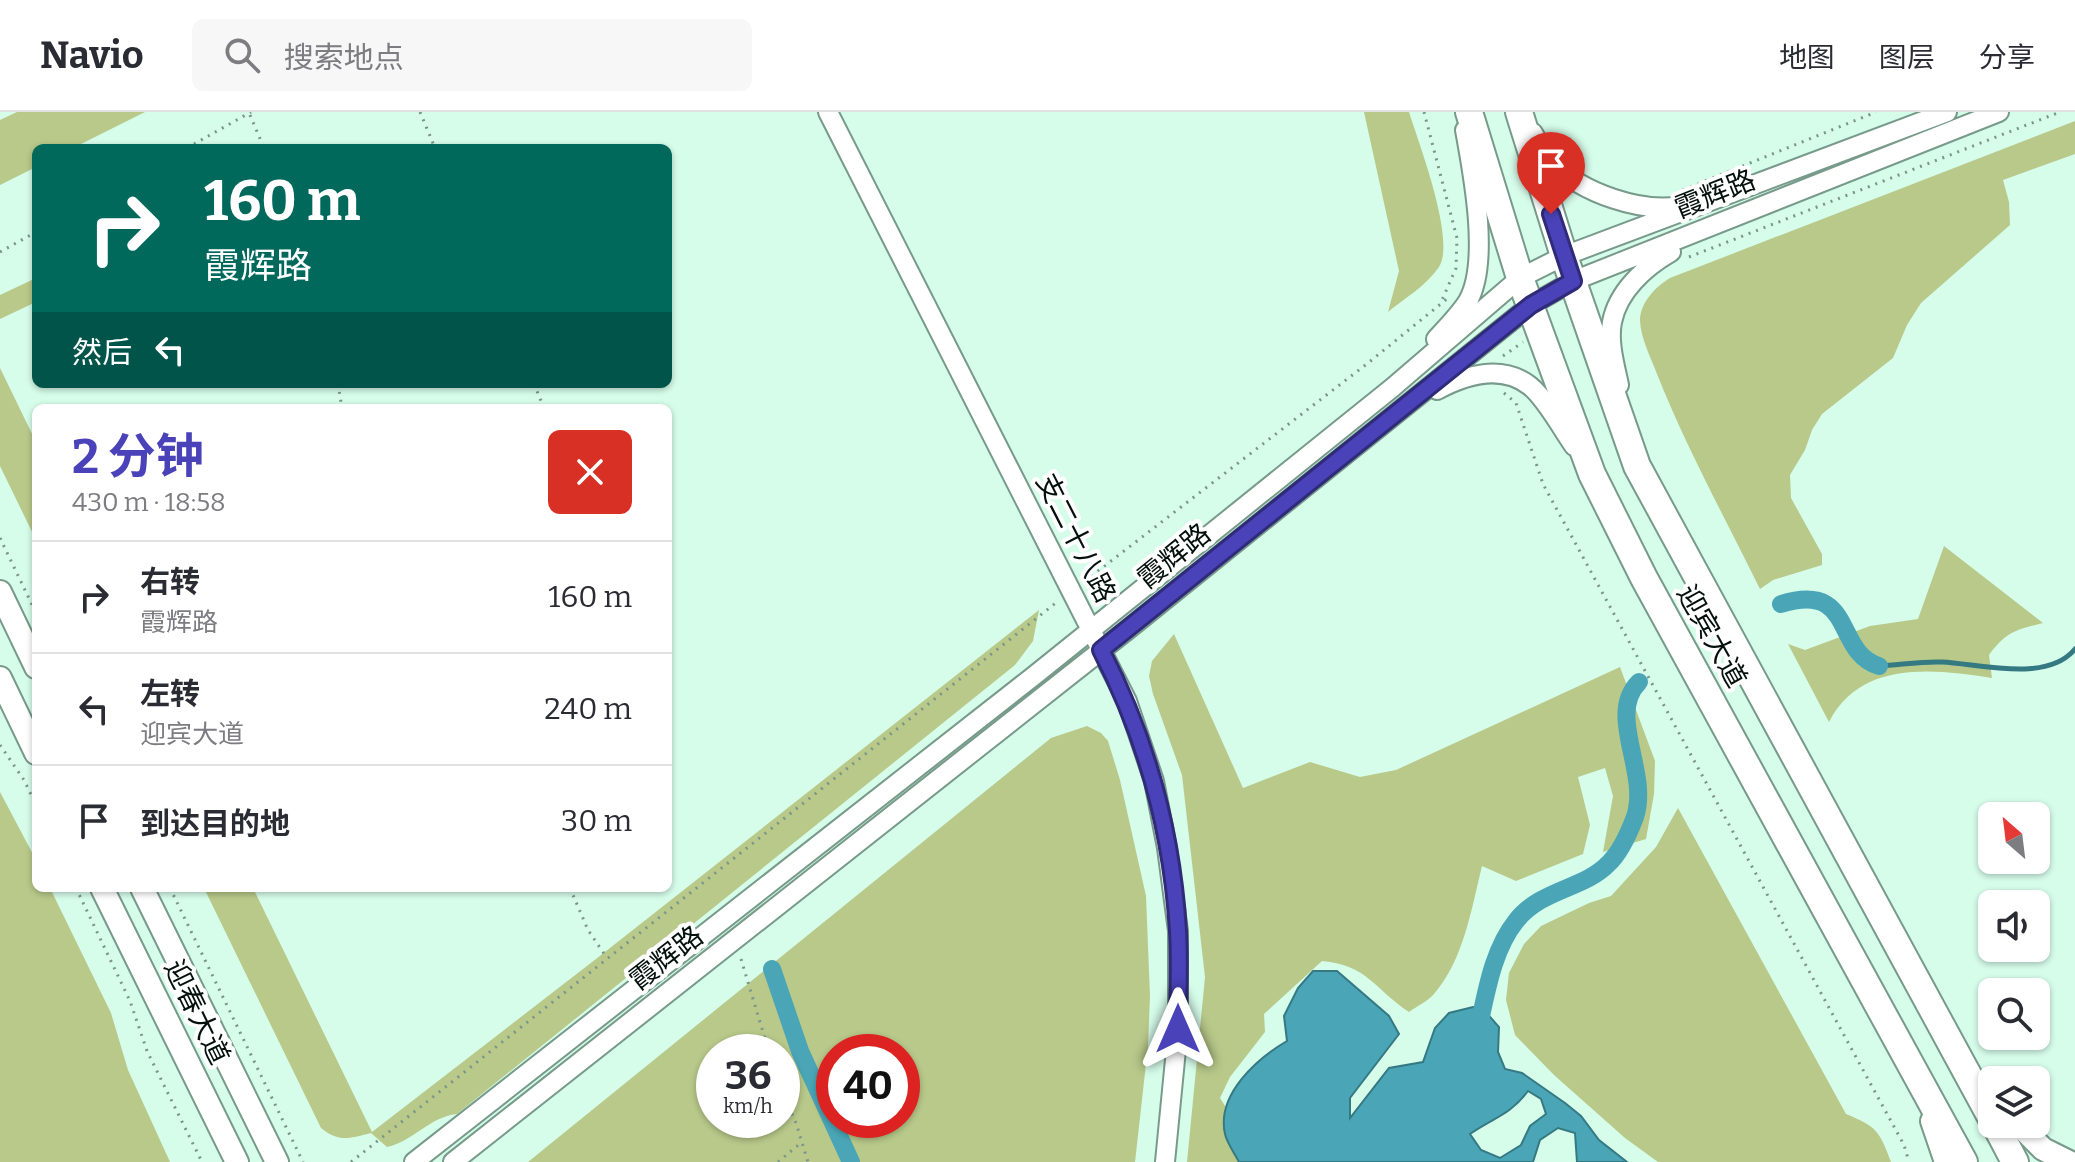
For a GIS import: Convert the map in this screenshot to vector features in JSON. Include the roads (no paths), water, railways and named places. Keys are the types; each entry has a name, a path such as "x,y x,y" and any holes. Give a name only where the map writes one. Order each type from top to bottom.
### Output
{"highway":[{"name":"迎宾大道","path":"1469,112 1520,278 1592,474 1644,578 1964,1162"},
{"name":"迎宾大道","path":"1521,112 1564,256 1637,466 1978,1094"},
{"name":"迎宾大道","path":"2002,1138 2015,1162"}],"main road":[{"path":"0,592 32,659"},
{"path":"0,678 32,745"},
{"name":"迎春大道","path":"104,892 237,1162"},
{"name":"迎春大道","path":"144,892 277,1162"},
{"path":"1949,1040 1978,1077"},
{"path":"1908,1061 1946,1162"},
{"path":"214,1114 244,1098"},
{"path":"2032,1138 2043,1149 2069,1162"}],"street":[{"name":"支二十八路","path":"828,112 1127,701 1154,781 1178,931 1178,1029 1165,1162"},
{"path":"1392,388 1468,300 1478,273 1476,212 1461,112"},
{"path":"1521,112 1556,166 1603,193 1630,205 1665,208 1714,199"},
{"name":"霞辉路","path":"414,1162 1091,629 1392,388 1520,278 1564,256 1947,112"},
{"name":"霞辉路","path":"453,1162 1101,650 1531,305 1573,281 1999,112"},
{"path":"1637,466 1613,352 1612,322 1622,298 1646,269 1726,220"},
{"path":"1406,406 1445,385 1476,374 1505,374 1530,386 1592,474"}],"water":[{"path":"1313,971 1337,971 1389,1016 1399,1034 1350,1098 1350,1118 1389,1068 1423,1062 1435,1028 1449,1013 1473,1007 1483,1009 1499,1027 1498,1052 1505,1069 1522,1073 1565,1103 1581,1116 1599,1140 1627,1162 1577,1162 1575,1133 1558,1128 1540,1140 1533,1162 1239,1162 1225,1134 1227,1105 1233,1091 1252,1067 1287,1041 1284,1016 1298,988","holes":["1528,1091 1541,1099 1546,1114 1530,1126 1521,1145 1500,1158 1481,1150 1470,1134 1508,1111"]}],"waterway":[{"path":"1781,604 1805,599 1821,602 1833,610 1855,647 1865,658 1879,666"},
{"path":"1879,666 1934,662 2031,669 2048,666 2075,649"},
{"path":"1478,1030 1496,959 1516,921 1538,902 1598,872 1613,859 1627,836 1638,800 1627,711 1630,695 1639,682"},
{"path":"772,969 800,1051 851,1162"}]}
